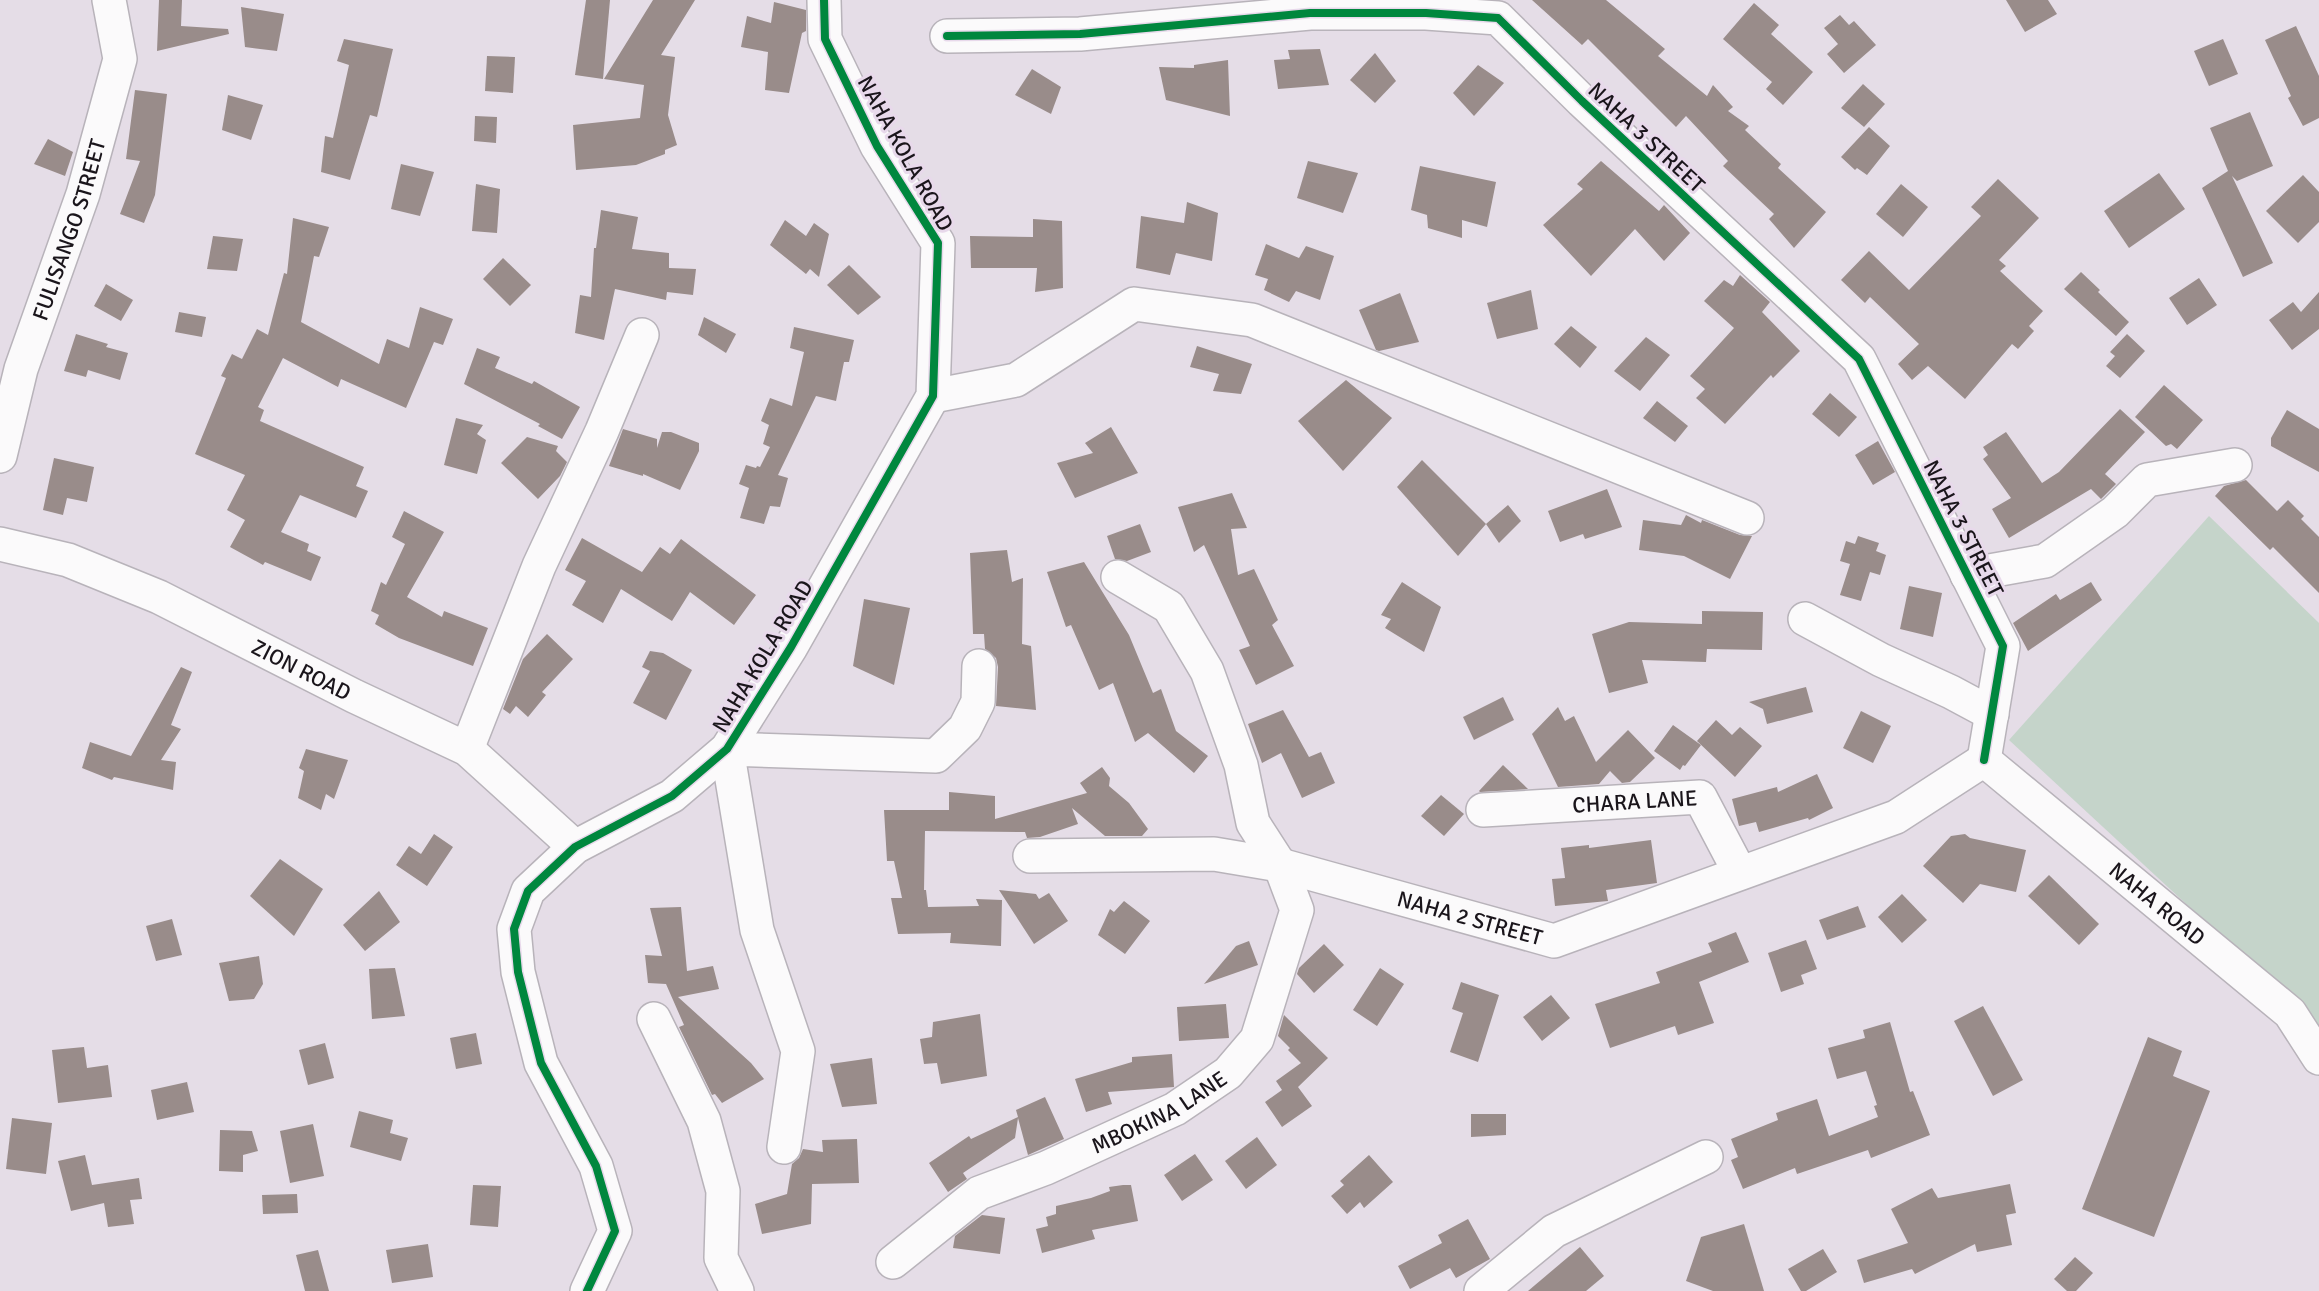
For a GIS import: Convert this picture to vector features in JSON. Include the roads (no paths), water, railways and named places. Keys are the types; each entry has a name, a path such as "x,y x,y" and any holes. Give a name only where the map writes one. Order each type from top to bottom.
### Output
{"street":[{"name":"FULISANGO STREET","path":"0,456 21,369 83,194 120,59 109,0"},
{"name":"NAHA KOLA ROAD","path":"587,1291 615,1231 596,1166 541,1063 518,972 514,929 528,891 575,847 672,796 727,749 791,647 933,396 938,243 877,146 825,39 824,0"},
{"name":"NAHA 3 STREET","path":"947,36 1080,34 1310,13 1426,13 1503,9 1582,101 1859,359 2003,646 1984,760"},
{"path":"933,396 1016,380 1134,304 1252,320 1747,518"},
{"path":"466,749 539,566 602,430 642,335"},
{"name":"NAHA 3 STREET","path":"1967,575 2045,561 2115,512 2148,480 2235,465"},
{"name":"ZION ROAD","path":"0,544 68,561 159,597 354,696 466,749 575,847"},
{"name":"MBOKINA LANE","path":"893,1262 979,1193 1046,1167 1175,1109 1228,1073 1257,1039 1297,910 1280,864 1253,823 1241,765 1207,671 1169,607 1118,577"},
{"path":"1805,619 1881,660 1951,692 1992,714"},
{"path":"784,1147 798,1051 757,930 727,749 936,756 965,728 978,702 979,666"},
{"name":"NAHA 2 STREET","path":"1030,856 1214,854 1280,864 1554,940 1896,817 1984,760"},
{"name":"NAHA ROAD","path":"1984,760 2289,1013 2319,1058"},
{"name":"CHARA LANE","path":"1483,810 1700,797 1740,873"},
{"path":"654,1019 704,1121 723,1191 721,1258 737,1291"},
{"path":"1481,1291 1554,1231 1706,1157"}]}
